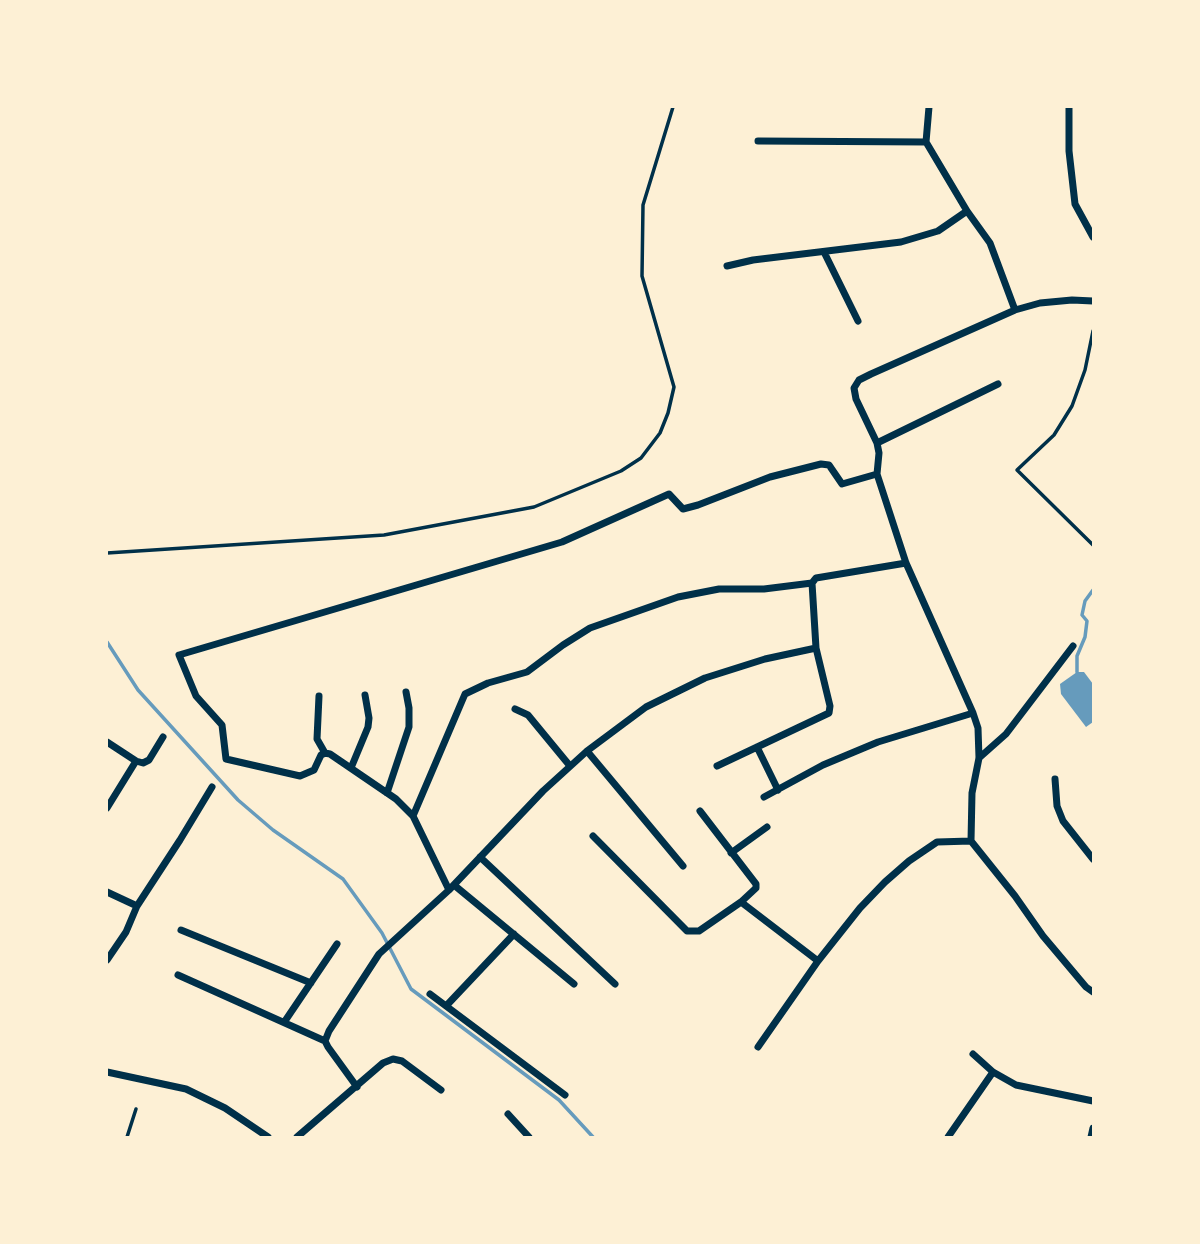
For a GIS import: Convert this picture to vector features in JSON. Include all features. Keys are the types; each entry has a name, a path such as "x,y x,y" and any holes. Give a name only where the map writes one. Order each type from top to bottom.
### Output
{"street":[{"path":"929,107 926,142 967,211 990,243 1015,310"},
{"path":"1069,107 1069,151 1075,204 1091,228 1093,237"},
{"path":"758,141 926,142"},
{"path":"727,266 915,239 938,231 967,211"},
{"path":"824,252 858,321"},
{"path":"1093,302 1072,300 1040,303 1015,310 859,380 854,388 856,399 877,443 877,474 906,563 974,712 978,728 979,758 972,793 971,841 1043,936 1093,992"},
{"path":"877,443 998,384"},
{"path":"325,753 321,755 314,770 300,776 226,759 222,725 196,696 179,655 562,542 669,494 683,509 770,478 821,464 829,465 842,484 877,474"},
{"path":"717,765 830,710 816,648 812,583 816,578 906,563"},
{"path":"413,816 465,694 488,683 527,672 590,628 678,597 719,589 764,589 812,583"},
{"path":"979,758 1006,734 1073,646"},
{"path":"325,1041 379,954 451,887 543,791 587,751 646,707 705,678 765,659 816,648"},
{"path":"387,793 409,727 406,692"},
{"path":"351,768 368,727 365,695"},
{"path":"319,696 317,738 325,753 387,793 413,816 451,887 514,934 574,984"},
{"path":"515,709 528,715 570,766"},
{"path":"764,797 823,765 878,741 974,712"},
{"path":"107,742 143,763 149,760 163,737"},
{"path":"757,747 778,790"},
{"path":"587,751 683,866"},
{"path":"107,808 136,761"},
{"path":"1055,779 1057,806 1063,821 1093,859"},
{"path":"107,960 125,932 137,906 212,786"},
{"path":"593,836 687,931 699,930 741,902 756,888 756,884 700,811"},
{"path":"731,853 767,827"},
{"path":"758,1046 818,961 869,899 909,862 937,842 971,841"},
{"path":"480,857 615,984"},
{"path":"107,892 137,906"},
{"path":"741,902 818,961"},
{"path":"181,930 311,983"},
{"path":"447,1005 514,934"},
{"path":"285,1021 337,944"},
{"path":"178,975 325,1041 357,1087"},
{"path":"430,994 565,1095"},
{"path":"973,1054 993,1072 1026,1088 1093,1101"},
{"path":"297,1137 383,1063 393,1059 402,1061 441,1090"},
{"path":"107,1072 186,1089 225,1108 265,1137"},
{"path":"948,1137 993,1072"},
{"path":"508,1114 529,1137"},
{"path":"1091,1137 1093,1128"}],"lane":[{"path":"107,553 384,535 534,508 621,471 641,458 660,433 674,387 642,275 643,205 673,107"},
{"path":"1093,331 1085,370 1072,406 1054,435 1017,470 1093,545"},
{"path":"127,1137 136,1109"}],"water":[{"path":"1077,672 1084,672 1093,684 1093,722 1086,727 1061,694 1060,684"}],"waterway":[{"path":"1077,672 1077,656 1085,637 1087,621 1082,615 1085,601 1093,590"},
{"path":"107,642 138,690 238,800 273,830 343,879 382,933 411,989 559,1100 593,1137"}]}
